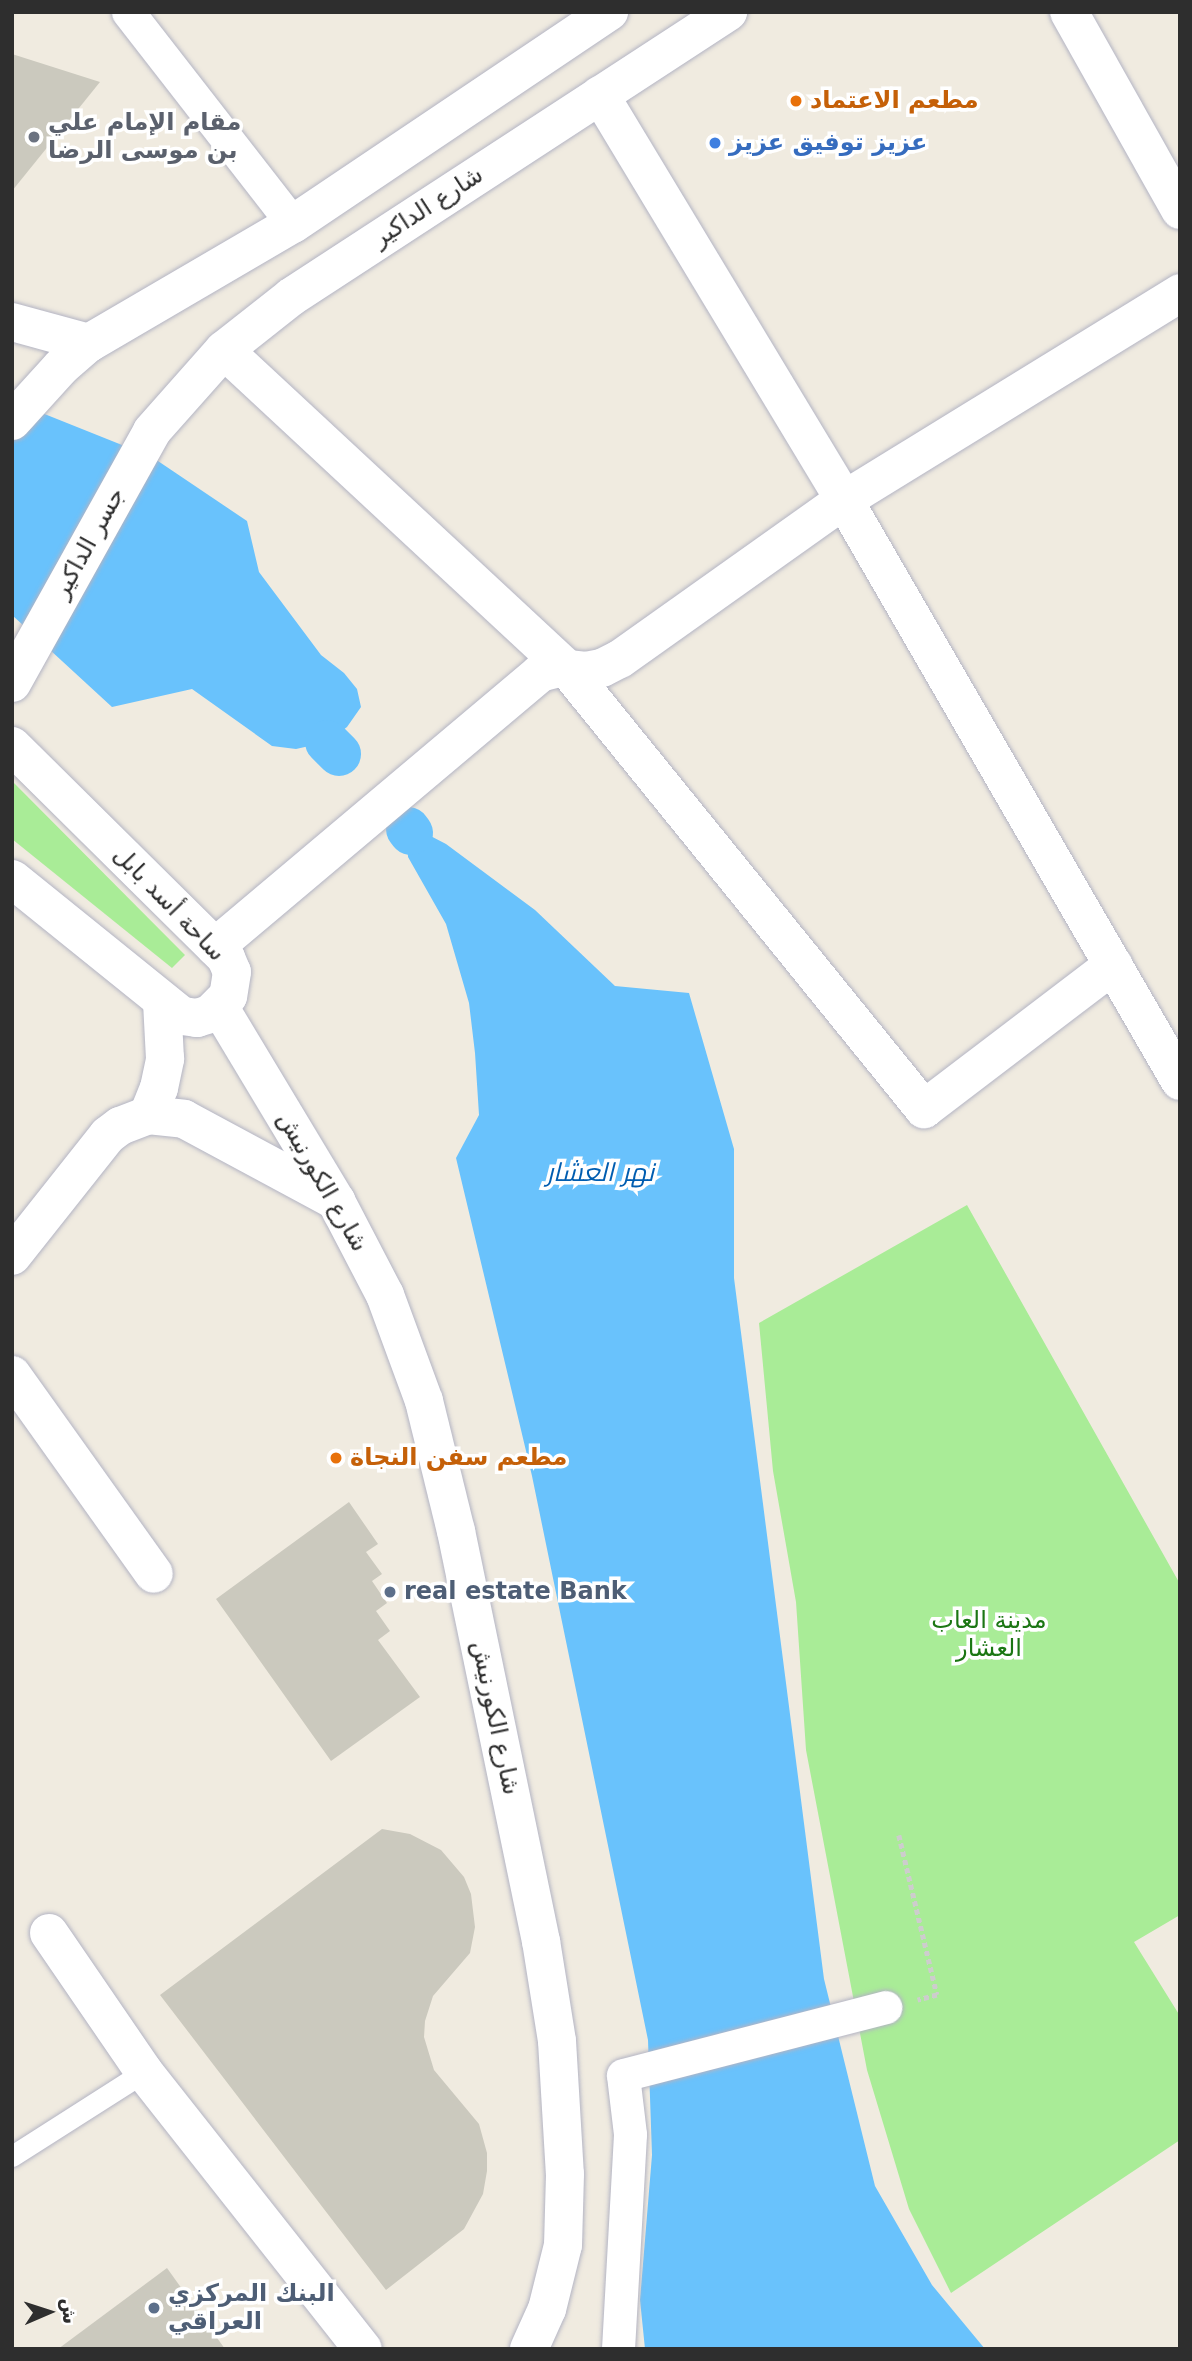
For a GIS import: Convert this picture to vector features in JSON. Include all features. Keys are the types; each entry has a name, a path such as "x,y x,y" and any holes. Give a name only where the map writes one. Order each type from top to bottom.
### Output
{"street":[{"path":"128,12 293,224"},
{"path":"12,421 75,355 293,224 609,12"},
{"name":"شارع الداكير","path":"152,431 224,350 291,297 728,12"},
{"path":"1069,12 1180,210"},
{"path":"600,95 844,500 1180,1082"},
{"path":"215,947 540,673 559,668 569,671 602,668 620,659 844,500 1180,293"},
{"path":"12,322 75,355"},
{"path":"224,350 569,671 924,1109 1114,965"},
{"name":"جسر الداكير","path":"19,669 152,431"},
{"name":"ساحة أسد بابل","path":"12,746 226,958 232,972 228,996 220,1008"},
{"path":"12,879 182,1016 210,1014 220,1008"},
{"path":"148,1115 159,1088 165,1059 162,1001"},
{"name":"شارع الكورنيش","path":"220,1008 336,1201 386,1295 424,1401 456,1531 541,1941 557,2041 563,2128 563,2245 547,2309 529,2349"},
{"path":"12,1256 108,1135 132,1120 148,1115 184,1119 336,1201"},
{"path":"12,1375 154,1574"},
{"path":"49,1933 144,2072 363,2349"},
{"path":"618,2349 630,2134 623,2075 885,2007"}],"lane":[{"path":"12,2156 144,2072"}],"path":[{"path":"885,2007 937,1995 899,1835"}],"green space":[{"path":"12,781 185,955 172,968 12,839"},
{"name":"مدينة العاب العشار","path":"967,1205 1180,1584 1180,1915 1134,1942 1180,2016 1180,2140 951,2293 909,2209 867,2070 806,1750 796,1602 773,1471 759,1323"}],"water":[{"path":"12,401 152,457 247,521 259,572 321,655 344,673 357,689 361,707 347,727 327,742 296,749 272,746 192,689 112,707 12,615"},
{"name":"نهر العشار","path":"419,830 446,844 535,910 615,986 689,993 734,1149 734,1278 824,1979 875,2186 932,2285 985,2349 645,2349 640,2300 652,2155 648,2040 532,1476 456,1158 479,1115 475,1053 469,1003 446,924 408,857 407,840 411,833"}],"building":[{"name":"مقام الإمام علي بن موسى الرضا","path":"12,54 100,82 12,191"},
{"path":"349,1502 378,1544 366,1552 382,1574 372,1581 387,1603 376,1611 390,1631 378,1640 420,1697 331,1761 216,1599"},
{"path":"382,1829 410,1834 441,1850 464,1877 471,1894 475,1927 470,1953 433,1996 425,2021 424,2037 434,2070 479,2124 487,2153 483,2194 464,2229 386,2290 160,1995"},
{"name":"البنك المركزي العراقي","path":"167,2268 225,2349 58,2349"}],"waterway":[{"path":"327,742 339,754"},
{"path":"408,829 411,833"}],"place":[{"name":"مطعم الاعتماد","path":"796,101"},
{"name":"مقام الإمام علي بن موسى الرضا","path":"34,137"},
{"name":"عزيز توفيق عزيز","path":"715,143"},
{"name":"مطعم سفن النجاة","path":"336,1458"},
{"name":"real estate Bank","path":"390,1592"},
{"name":"البنك المركزي العراقي","path":"154,2308"}]}
